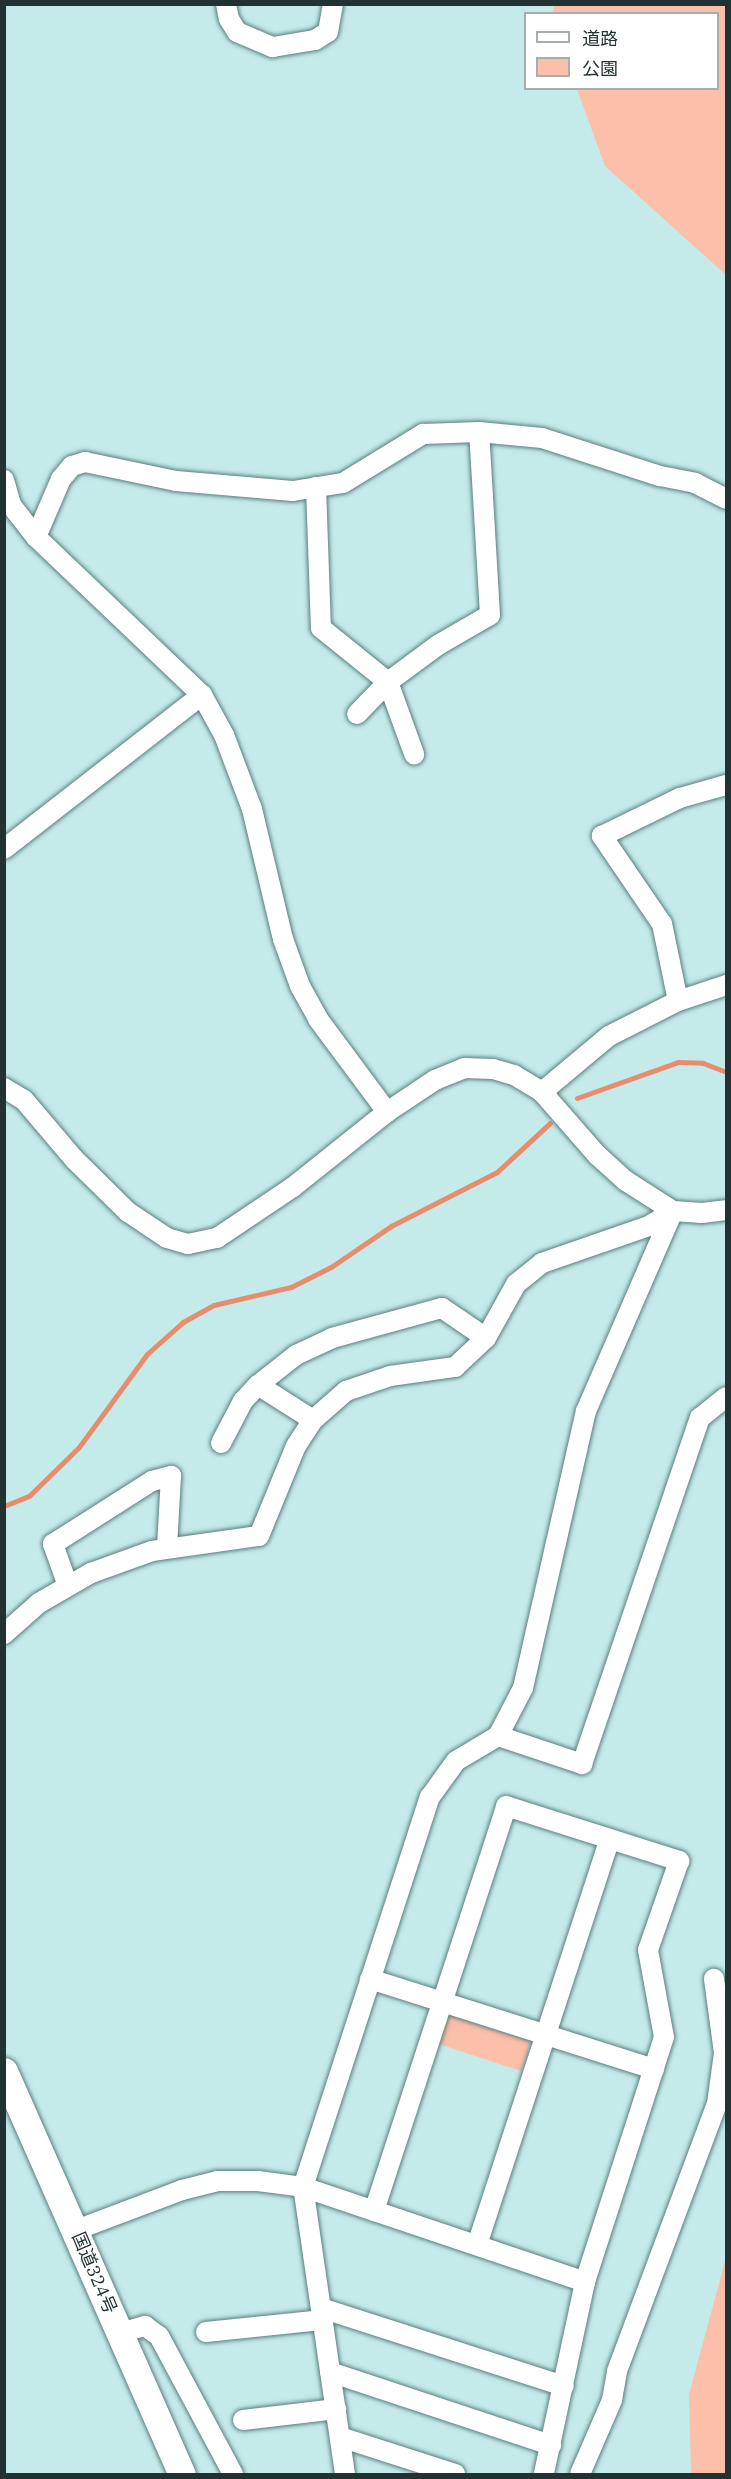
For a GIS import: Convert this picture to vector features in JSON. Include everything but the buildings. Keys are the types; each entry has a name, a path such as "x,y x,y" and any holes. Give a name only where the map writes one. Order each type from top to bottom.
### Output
{"highway":[{"name":"国道324号","path":"4,2072 76,2230 182,2475"}],"street":[{"path":"226,4 229,19 237,32 273,47 315,40 328,32 333,4"},
{"path":"357,714 388,682 438,645 490,615 479,432"},
{"path":"36,537 61,479 72,466 85,462 176,481 292,491 343,483 423,434 479,432 542,438 660,476 695,483 726,499"},
{"path":"4,480 11,505 36,537 202,695 224,735 252,809 283,939 300,986 318,1019 387,1112"},
{"path":"316,487 321,628 388,682 414,754"},
{"path":"4,849 202,695"},
{"path":"678,1001 662,924 602,836 680,798 726,785"},
{"path":"542,1092 609,1036 678,1001 726,985"},
{"path":"4,1089 24,1100 74,1159 128,1212 167,1238 188,1244 217,1238 292,1187 387,1112 435,1080 464,1068 492,1069 514,1075 542,1092 597,1155 626,1181 673,1211 702,1214 726,1210"},
{"path":"4,1634 39,1603 91,1573 167,1548 259,1536 296,1446 313,1420 346,1391 390,1376 455,1367 486,1338 516,1284 542,1263 649,1226 673,1211"},
{"path":"345,2475 303,2187 429,1797 456,1761 498,1736 523,1688 586,1410 673,1211"},
{"path":"221,1443 243,1401 258,1385 296,1355 332,1338 442,1308 486,1338"},
{"path":"258,1385 313,1420"},
{"path":"498,1736 582,1764 700,1418 726,1397"},
{"path":"68,1586 53,1544 152,1481 171,1476 167,1548"},
{"path":"374,2211 506,1806 679,1861 648,1950 664,2037 585,2282 544,2475"},
{"path":"477,2245 610,1839"},
{"path":"370,1979 654,2069"},
{"path":"580,2475 612,2400 617,2371 717,2104 724,2053 714,1980"},
{"path":"76,2230 182,2190 217,2181 258,2181 303,2187 585,2282"},
{"path":"206,2332 322,2314 564,2386"},
{"path":"120,2333 145,2326 159,2336 233,2475"},
{"path":"330,2372 551,2445"},
{"path":"243,2420 336,2409"},
{"path":"340,2437 455,2475"}],"green space":[{"path":"554,5 726,5 726,275 605,166 577,90 719,90 719,12 553,12"},
{"path":"446,2011 532,2038 521,2071 436,2043"},
{"path":"726,2257 726,2474 691,2474 689,2395"}],"waterway":[{"path":"577,1098 678,1062 703,1063 726,1072"},
{"path":"4,1506 29,1496 79,1447 147,1354 183,1322 214,1305 291,1287 331,1267 391,1226 497,1172 550,1123"}]}
